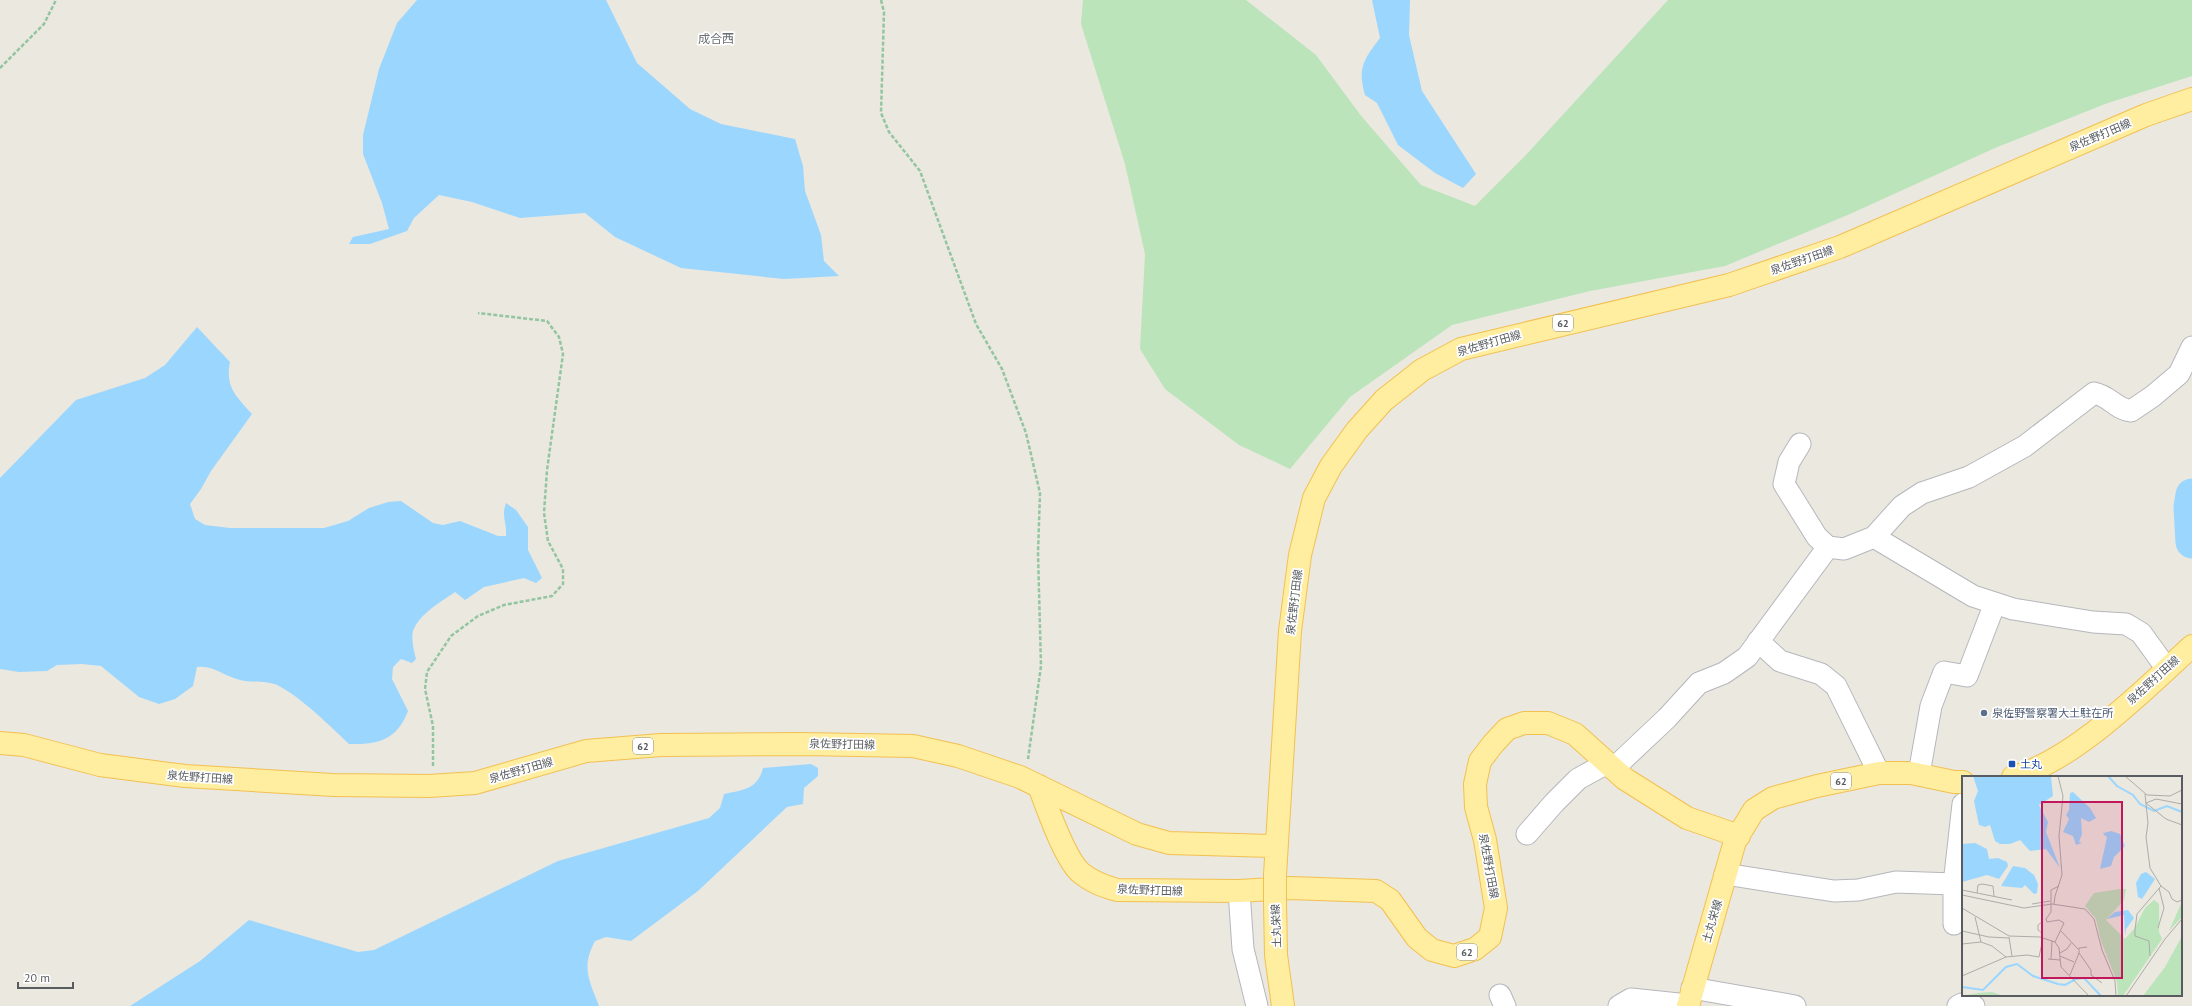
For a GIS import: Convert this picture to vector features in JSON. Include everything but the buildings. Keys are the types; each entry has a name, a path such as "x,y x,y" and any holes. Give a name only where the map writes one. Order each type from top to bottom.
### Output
{"main road":[{"name":"泉佐野打田線","path":"0,743 24,745 100,765 185,776 333,785 433,786 475,783 586,751 677,744 913,746 958,756 1033,783 1137,834 1169,843 1276,846 1290,631 1300,555 1314,498 1331,466 1356,430 1384,400 1422,370 1461,349 1728,285 1832,250 2146,115 2192,99"},
{"name":"泉佐野打田線","path":"2015,776 2052,761 2093,733 2192,646"},
{"name":"泉佐野打田線","path":"1033,783 1063,846 1079,872 1099,885 1117,890 1239,891 1290,888 1376,891 1390,900 1417,938 1432,950 1454,956 1475,949 1490,936 1496,908 1485,840 1476,807 1475,784 1480,761 1507,729 1524,723 1548,722 1575,734 1625,779 1687,818 1738,836"},
{"name":"62","path":"1738,836 1754,810 1773,798 1879,773 1919,774 1954,782 1962,782"},
{"name":"土丸栄線","path":"1689,1000 1738,836"},
{"name":"土丸栄線","path":"1276,846 1274,875 1276,955 1283,1006"}],"street":[{"path":"1800,444 1789,462 1784,484 1817,537 1828,547 1844,549 1874,537 1902,506 1922,493 1969,477 2026,446 2094,393 2103,395 2122,410 2130,411 2153,396 2179,374 2192,347"},
{"path":"1874,537 1973,596 2013,609 2086,621 2126,624 2142,633 2167,669"},
{"path":"1528,834 1554,803 1578,779 1610,766 1668,718 1699,683 1724,673 1747,657 1828,547"},
{"path":"1919,774 1931,706 1944,672 1967,676 1995,603"},
{"path":"1758,641 1780,661 1821,674 1836,686 1879,773"},
{"path":"1954,924 1954,884 1962,813"},
{"path":"1726,874 1834,891 1858,890 1896,882 1954,884"},
{"path":"1239,891 1243,949 1256,1006"},
{"path":"1619,1006 1631,999 1689,1000 1795,1006"},
{"path":"1958,1006 1962,1004 1974,1006"}],"path":[{"path":"0,68 44,24 56,0"},
{"path":"881,0 884,12 881,113 889,132 920,171 976,324 1002,369 1026,434 1040,493 1038,553 1041,666 1030,743 1033,783"},
{"path":"433,786 432,726 425,689 427,672 451,636 478,616 504,605 552,596 563,584 563,569 548,541 544,512 547,470 563,354 559,337 547,321 478,313"}],"green space":[{"path":"1083,0 1246,0 1316,55 1362,117 1421,185 1475,206 1525,156 1668,0 2192,0 2192,76 2105,104 1995,148 1850,214 1725,266 1590,291 1452,325 1350,397 1290,469 1239,445 1165,389 1140,349 1145,254 1125,164 1081,24"}],"water":[{"path":"417,0 606,0 637,63 690,109 721,124 795,139 803,166 805,191 821,235 824,261 839,276 784,279 681,268 615,237 585,213 520,218 472,202 439,195 414,218 407,231 370,244 349,244 353,237 389,229 382,203 363,154 363,135 379,69 397,23"},
{"path":"1372,0 1410,0 1409,35 1422,91 1476,174 1463,188 1435,173 1398,145 1377,103 1365,95 1362,71 1366,58 1380,38"},
{"path":"197,327 230,362 229,378 233,391 252,414 211,471 201,489 190,504 195,519 205,525 230,528 324,528 348,521 369,508 388,502 401,501 433,523 443,525 460,521 498,536 506,536 504,512 506,503 516,510 528,527 528,550 542,578 536,583 524,578 484,587 465,600 455,592 426,613 416,625 412,634 416,659 412,663 401,659 393,667 392,679 408,711 398,729 385,739 378,742 349,744 306,705 279,686 265,682 240,680 214,669 203,667 197,667 193,686 175,699 159,704 139,697 101,666 82,664 57,665 47,671 19,672 0,669 0,478 76,400 145,378 165,365"},
{"path":"811,764 818,768 818,776 804,788 803,804 787,807 698,891 631,941 606,937 595,941 588,958 587,966 590,981 599,1006 130,1006 200,961 249,920 358,952 374,950 558,861 709,818 720,808 724,794 743,790 749,787 761,775 763,768"}],"waterway":[{"path":"2192,495 2190,507 2192,542"}],"place":[{"name":"泉佐野警察署大土駐在所","path":"1984,713"},
{"name":"土丸","path":"2012,764"}],"district":[{"name":"成合西","path":"716,39"}]}
